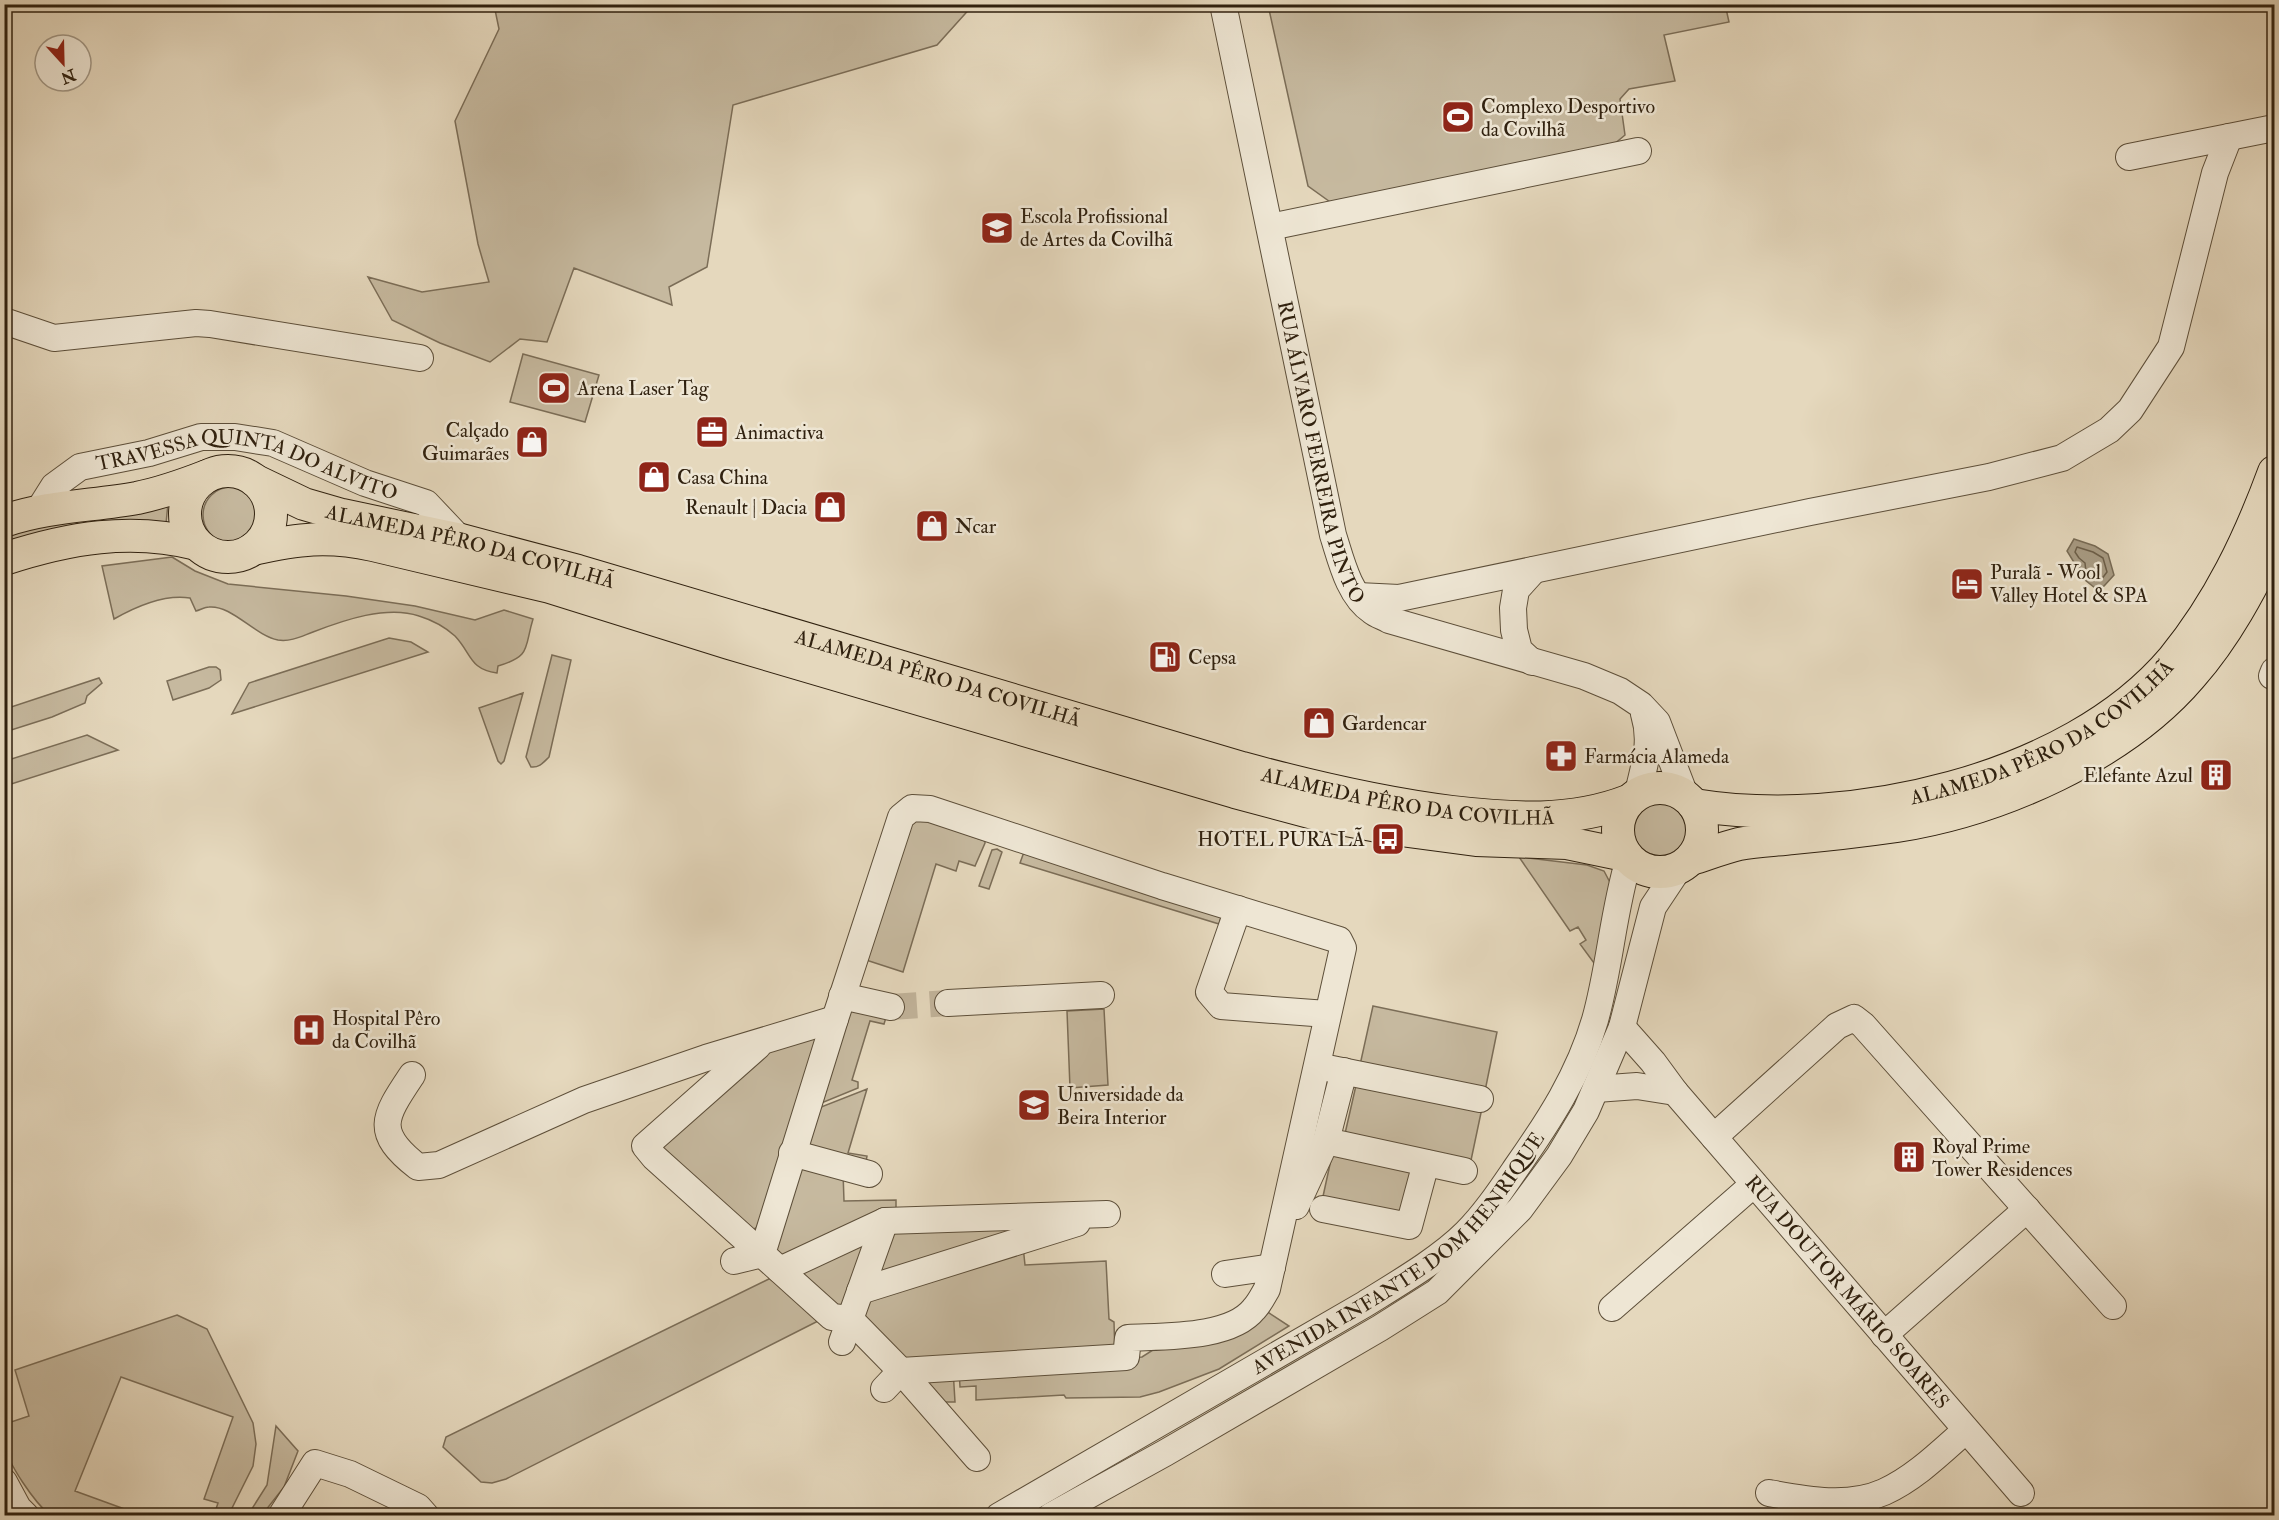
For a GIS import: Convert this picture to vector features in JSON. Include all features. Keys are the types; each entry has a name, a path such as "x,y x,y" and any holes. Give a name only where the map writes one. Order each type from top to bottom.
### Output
{"main road":[{"name":"ALAMEDA PÊRO DA COVILHÃ","path":"14,513 136,498 170,490 223,471 243,473 313,507 460,540 578,571 1242,768 1327,791 1396,805 1507,818 1570,817 1612,807 1633,797"},
{"name":"ALAMEDA PÊRO DA COVILHÃ","path":"1690,800 1720,809 1785,812 1894,801 1990,776 2030,760 2076,737 2138,693 2172,660 2204,618 2225,585 2253,529 2274,472"},
{"path":"196,544 185,521 187,502 194,489 208,476"},
{"path":"253,549 259,545 271,522 269,499 256,480"},
{"name":"ALAMEDA PÊRO DA COVILHÃ","path":"4,559 28,551 116,535 146,534 196,544 208,553 227,558 242,556 253,549 312,538 346,539 474,568 614,606 729,643 1235,792 1321,815 1393,830 1476,840 1567,843 1627,857"},
{"name":"ALAMEDA PÊRO DA COVILHÃ","path":"1685,863 1739,844 1899,826 1951,813 2041,783 2089,759 2154,712 2191,677 2225,632 2274,541"},
{"path":"1662,788 1674,790 1690,800 1701,818 1702,832 1699,846 1685,863 1666,872 1653,872 1640,867 1627,857 1619,842 1617,827 1620,813 1633,797 1649,789 1662,788"}],"street":[{"name":"RUA ÁLVARO FERREIRA PINTO","path":"1223,4 1333,536 1346,574 1358,596 1370,611 1389,620 1584,676 1620,691 1641,705 1657,722 1690,800"},
{"path":"2129,157 2274,128"},
{"path":"1358,596 1399,598 1989,477 2062,458 2109,430 2130,410 2171,347 2214,173 2229,137"},
{"path":"1270,227 1638,151"},
{"path":"4,321 54,338 196,323 210,324 420,358"},
{"name":"TRAVESSA QUINTA DO ALVITO","path":"14,513 80,467 149,453 201,437 235,437 273,443 365,483 426,503 460,540"},
{"path":"1532,662 1519,650 1514,630 1513,608 1516,590 1534,570"},
{"path":"1633,797 1649,745 1649,730 1641,705"},
{"path":"771,1262 792,1153 901,817 912,808 930,809 1339,940 1343,948 1275,1256 1267,1290 1253,1311 1234,1323 1208,1332 1128,1338 1126,1358 893,1380"},
{"name":"AVENIDA INFANTE DOM HENRIQUE","path":"999,1515 1365,1304 1420,1269 1465,1234 1502,1189 1533,1144 1558,1107 1577,1070 1595,1021 1627,857"},
{"name":"AVENIDA INFANTE DOM HENRIQUE","path":"1051,1515 1310,1369 1437,1292 1520,1209 1559,1156 1586,1111 1622,1027 1653,907 1685,863"},
{"path":"1238,909 1209,992 1221,1006 1328,1014"},
{"path":"948,1003 1101,995"},
{"path":"412,1075 391,1107 387,1129 399,1152 418,1167 439,1165 584,1100 765,1040 839,1008 891,1007"},
{"path":"1714,1137 1837,1026 1854,1018 1863,1025 2113,1306"},
{"name":"RUA DOUTOR MÁRIO SOARES","path":"1622,1027 1653,1062 1675,1092 2021,1493"},
{"path":"765,1040 645,1146 654,1157 846,1330 893,1380 977,1458"},
{"path":"1316,1065 1479,1099"},
{"path":"1225,1274 1275,1256 1326,1142 1344,1071"},
{"path":"1596,1089 1636,1086 1675,1092"},
{"path":"1326,1142 1464,1171"},
{"path":"792,1153 869,1174"},
{"path":"1323,1209 1409,1226 1426,1163"},
{"path":"1612,1308 1755,1184"},
{"path":"1884,1335 2027,1209"},
{"path":"734,1260 771,1262 885,1221 1107,1214 860,1291"},
{"path":"846,1330 885,1221"},
{"path":"1769,1493 1808,1500 1843,1501 1866,1498 1885,1492 1931,1461 1966,1430"},
{"path":"281,1515 315,1463 350,1474 418,1507 426,1515"},
{"path":"4,1482 18,1508 26,1515"}],"shaded area":[{"path":"494,4 973,5 937,45 733,105 707,267 669,287 672,305 574,268 547,342 520,339 490,362 440,343 392,320 368,277 422,292 489,282 478,244 455,121 499,29"},
{"name":"Complexo Desportivo da Covilhã","path":"1725,4 1729,22 1664,35 1675,81 1629,89 1620,99 1625,135 1613,145 1333,204 1308,186 1268,5"},
{"name":"Arena Laser Tag","path":"523,354 599,375 585,422 510,402"},
{"path":"226,487 236,487 251,495 257,504 259,515 257,526 251,535 236,543 226,543 215,538 208,531 203,520 203,510 208,499 215,492"},
{"path":"168,503 166,524 91,527 90,515"},
{"path":"75,517 77,528 5,548 4,534"},
{"path":"172,557 195,571 228,584 346,596 415,606 475,620 504,610 533,619 525,650 517,659 498,666 497,673 476,664 455,636 438,624 407,613 366,615 287,640 269,637 235,615 218,608 207,607 196,611 190,598 161,600 131,610 114,619 102,566"},
{"path":"389,638 411,642 428,652 232,714 249,683"},
{"path":"552,655 571,660 549,757 539,766 531,767 526,757"},
{"path":"209,667 216,667 220,670 221,680 209,688 173,700 167,681"},
{"path":"99,678 102,683 87,696 85,703 52,717 5,732 5,709"},
{"path":"523,693 504,761 501,764 479,708"},
{"path":"87,735 118,750 5,786 5,761"},
{"path":"1661,800 1672,802 1681,808 1687,817 1689,828 1687,839 1681,848 1672,854 1661,856 1650,854 1641,848 1635,839 1633,828 1635,817 1641,808 1650,802"},
{"path":"916,820 931,822 985,841 985,843 975,866 959,861 956,871 936,864 903,972 866,960 901,831"},
{"path":"997,849 1002,852 989,889 979,886 992,850"},
{"path":"1024,852 1221,917 1219,924 1020,863"},
{"path":"1519,857 1587,865 1604,871 1615,892 1605,978 1580,944 1586,940 1578,927 1570,931"},
{"path":"1373,1006 1497,1032 1485,1091 1360,1065"},
{"path":"1104,1009 1108,1085 1070,1088 1067,1011"},
{"path":"846,1010 887,1014 884,1024 870,1021 852,1080 858,1082 858,1088 819,1104"},
{"path":"804,1033 819,1039 761,1221 756,1228 748,1232 658,1156 657,1138 768,1046"},
{"path":"1357,1081 1482,1108 1470,1165 1344,1138"},
{"path":"867,1089 848,1153 867,1156 865,1167 805,1150 816,1109"},
{"path":"1332,1155 1414,1172 1404,1218 1322,1201"},
{"path":"800,1164 843,1172 844,1201 896,1200 896,1210 779,1262 774,1243"},
{"path":"1043,1225 872,1277 895,1232"},
{"path":"873,1228 841,1309 784,1271"},
{"path":"1023,1246 1025,1265 1106,1261 1109,1319 1114,1322 1115,1356 908,1367 861,1320 867,1296"},
{"path":"773,1277 822,1319 506,1479 492,1483 481,1482 443,1447 446,1437"},
{"path":"1263,1309 1289,1326 1219,1369 1140,1397 1066,1398 1064,1395 976,1400 976,1386 960,1387 959,1369 1142,1357 1167,1341"},
{"path":"177,1315 207,1329 253,1423 256,1444 253,1466 229,1514 214,1515 218,1503 204,1499 233,1417 121,1377 75,1491 141,1515 50,1515 37,1502 23,1482 10,1461 4,1443 5,1424 29,1416 15,1370"},
{"path":"953,1369 955,1402 944,1402 918,1372"},
{"path":"276,1426 298,1451 284,1487 262,1515 248,1515 267,1485"}],"water":[{"path":"2074,539 2095,546 2108,554 2114,575 2104,586 2095,588 2078,571 2081,565 2075,564 2067,551"}],"tunnel":[{"path":"891,1007 948,1003"}],"place":[{"name":"Complexo Desportivo da Covilhã","path":"1458,117"},
{"name":"Escola Profissional de Artes da Covilhã","path":"997,228"},
{"name":"Arena Laser Tag","path":"554,388"},
{"name":"Animactiva","path":"712,432"},
{"name":"Calçado Guimarães","path":"532,442"},
{"name":"Casa China","path":"654,477"},
{"name":"Renault | Dacia","path":"830,507"},
{"name":"Ncar","path":"932,526"},
{"name":"Puralã - Wool Valley Hotel & SPA","path":"1967,584"},
{"name":"Cepsa","path":"1165,657"},
{"name":"Gardencar","path":"1319,723"},
{"name":"Farmácia Alameda","path":"1561,756"},
{"name":"Elefante Azul","path":"2216,775"},
{"name":"HOTEL PURA LÃ","path":"1388,839"},
{"name":"Hospital Pêro da Covilhã","path":"309,1030"},
{"name":"Universidade da Beira Interior","path":"1034,1105"},
{"name":"Royal Prime Tower Residences","path":"1909,1157"}]}
